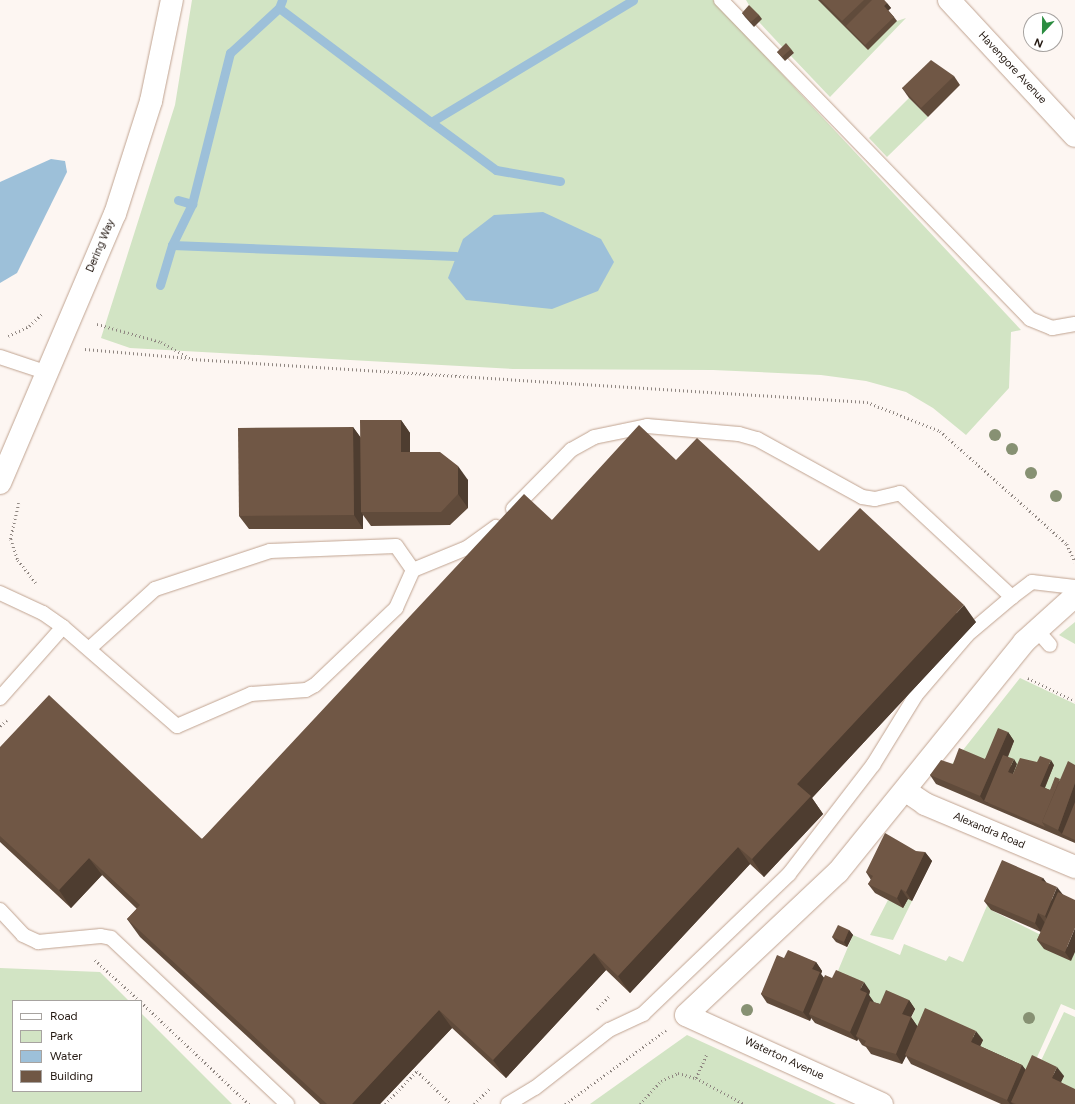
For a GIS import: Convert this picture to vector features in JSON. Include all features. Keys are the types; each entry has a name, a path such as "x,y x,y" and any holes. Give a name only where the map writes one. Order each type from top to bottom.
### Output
{"street":[{"name":"Dering Way","path":"0,483 115,214 151,101 172,0"},
{"name":"Havengore Avenue","path":"949,0 1075,136"},
{"path":"686,1015 834,876 906,791 1043,637 1075,596"},
{"name":"Alexandra Road","path":"906,791 925,804 1075,867"},
{"name":"Waterton Avenue","path":"686,1015 882,1104"}],"lane":[{"path":"721,0 1030,319 1052,328 1075,324"},
{"path":"0,357 48,373"},
{"path":"0,593 43,613 64,627 90,648 167,720 184,725 251,694 306,690 315,685 396,608 413,570 467,548 486,536 578,444 608,432 661,426 757,439 845,489 870,499 900,493 1012,597"},
{"path":"90,648 154,589 270,551 396,546 413,570"},
{"path":"508,1104 535,1088 609,1030 642,1014 789,874 873,765 916,695 967,635 1032,582 1075,587"},
{"path":"0,698 64,627"},
{"path":"0,910 23,935 38,942 102,936 112,938 287,1104"}],"path":[{"path":"0,338 30,326 44,311"},
{"path":"90,329 93,322 161,342 192,358"},
{"path":"79,355 85,342"},
{"path":"82,348 192,358 867,402 940,431 1068,544 1075,562"},
{"path":"20,501 11,539 24,570 52,593 43,613"},
{"path":"1022,675 1075,701"},
{"path":"0,726 12,715"},
{"path":"91,959 140,1000"},
{"path":"142,1002 249,1104"},
{"path":"565,1104 686,1015"},
{"path":"385,1104 417,1071 451,1104"},
{"path":"640,1104 661,1081 678,1073 696,1078 743,1104"}],"green space":[{"path":"192,0 713,0 1021,330 1011,332 1009,388 966,435 933,408 906,392 866,381 821,375 713,370 513,369 130,348 101,338 175,105"},
{"path":"746,0 819,0 897,21 906,18 830,97 791,56 794,53 786,51 759,22"},
{"path":"909,98 928,117 887,157 869,138"},
{"path":"1075,622 1075,644 1059,635"},
{"path":"1020,678 1075,704 1075,771 1053,795 1012,777 1007,759 1014,741 991,768 948,769"},
{"path":"908,899 912,901 893,940 870,935 888,900 903,907"},
{"path":"989,901 991,910 1075,952 1075,1010 1061,1004 1029,1075 909,1023 915,1009 886,1014 867,1000 870,991 832,985 853,935 900,955 904,944 946,961 949,956 963,962"},
{"path":"0,968 100,972 128,1000 12,1000 12,1092 142,1092 142,1014 232,1104 0,1104"},
{"path":"1064,1012 1075,1017 1075,1095 1058,1088 1063,1076 1039,1065"},
{"path":"687,1035 711,1046 836,1104 590,1104"}],"water":[{"path":"51,159 65,161 67,172 17,273 0,283 0,182"},
{"path":"543,212 601,239 614,262 598,291 552,309 466,300 448,278 463,239 494,215"}],"building":[{"path":"821,0 864,0 842,21"},
{"path":"872,0 884,0 887,3 884,6 894,17 865,45 846,26"},
{"path":"749,5 759,15 751,22 742,13"},
{"path":"786,43 791,49 782,57 777,52"},
{"path":"931,60 954,76 921,108 902,88"},
{"path":"360,420 401,420 401,452 440,452 458,466 458,494 441,512 361,512"},
{"path":"639,425 676,460 697,438 819,551 860,508 964,605 797,784 811,796 752,859 738,847 618,976 594,953 493,1060 439,1010 352,1104 327,1104 127,919 140,905 89,858 59,890 0,836 0,747 49,695 202,839 524,494 552,520"},
{"path":"353,427 354,515 239,516 238,428"},
{"path":"998,728 1008,732 980,796 930,775 941,760 953,764 959,748 985,759"},
{"path":"1003,755 1014,759 1008,772 1013,774 1020,758 1037,762 1040,756 1051,760 1040,786 1050,790 1055,777 1060,779 1042,822 1045,827 984,801"},
{"path":"1068,761 1075,765 1075,783 1058,830 1042,822"},
{"path":"1075,802 1075,840 1062,834"},
{"path":"885,833 916,851 925,852 906,892 901,889 897,898 868,884 873,876 866,872"},
{"path":"1002,860 1043,878 1041,880 1057,887 1045,916 1038,913 1035,923 984,901"},
{"path":"1058,892 1075,900 1075,928 1065,952 1037,940"},
{"path":"838,925 849,930 844,942 832,937"},
{"path":"788,950 816,962 812,969 820,972 803,1012 761,994 777,955 784,958"},
{"path":"836,970 864,982 860,990 867,993 850,1032 809,1014 825,975 832,978"},
{"path":"886,990 909,1000 902,1014 911,1017 896,1054 864,1045 866,1041 856,1036 870,1001 880,1004"},
{"path":"925,1008 976,1031 971,1042 1022,1065 1007,1100 905,1055"},
{"path":"1032,1055 1057,1067 1052,1078 1075,1089 1075,1104 1016,1104 1011,1102"}],"waterway":[{"path":"160,285 172,245 192,204 230,53 279,8 282,0"},
{"path":"279,8 431,122 633,0"},
{"path":"431,122 496,170 560,181"},
{"path":"178,200 192,204"},
{"path":"172,245 456,256"}]}
